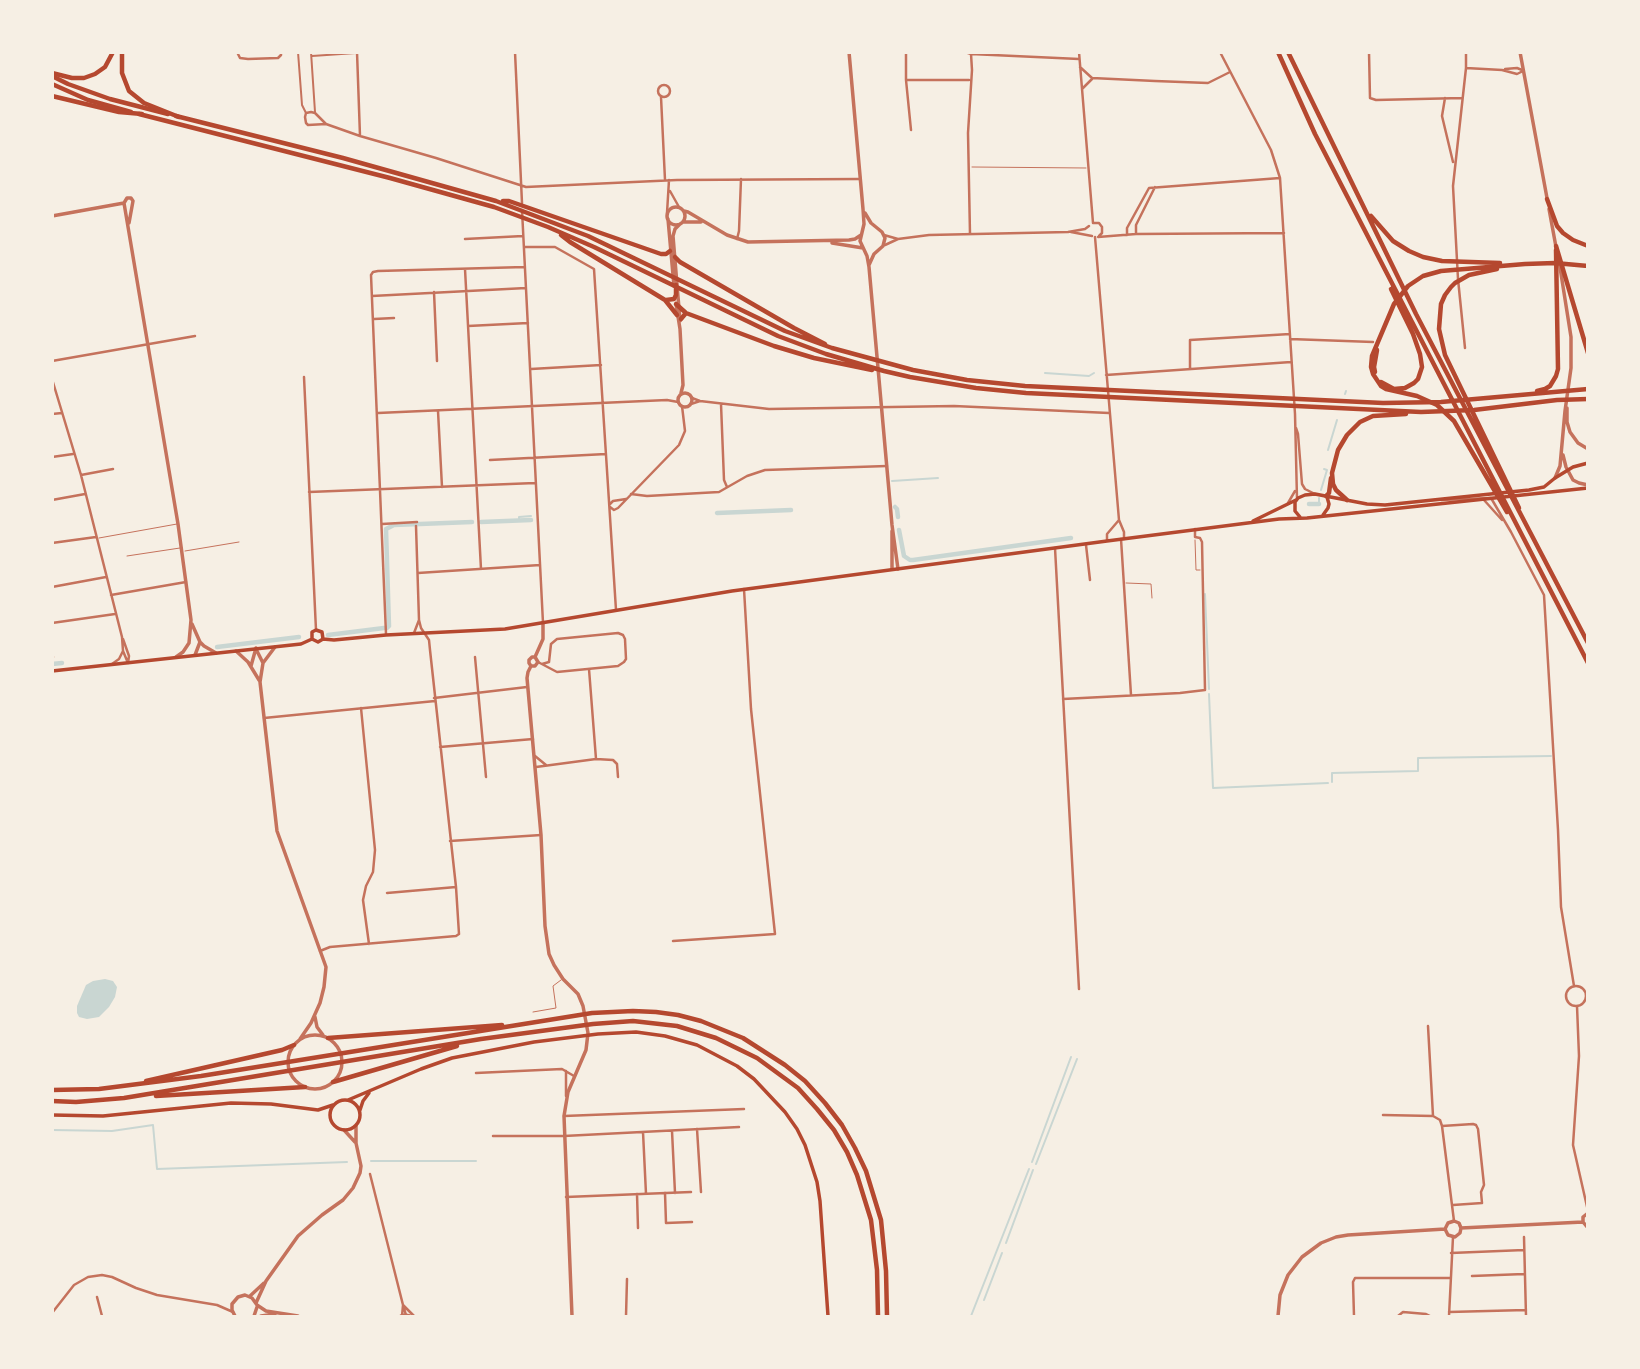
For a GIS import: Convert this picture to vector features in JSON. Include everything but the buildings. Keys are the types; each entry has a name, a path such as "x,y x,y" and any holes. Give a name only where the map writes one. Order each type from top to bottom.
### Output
{"highway":[{"path":"52,75 84,78 95,74 105,67 113,52"},
{"path":"122,52 122,74 129,91 144,103 179,117"},
{"path":"1278,52 1315,134 1587,663"},
{"path":"1287,52 1416,314 1460,393 1587,643"},
{"path":"52,75 68,84 110,99 343,158 496,201 588,236 785,331 831,348 913,370 967,380 1025,386 1383,403 1441,402 1587,389"},
{"path":"52,84 88,100 494,207 555,230 778,336 884,371"},
{"path":"52,96 119,113 142,114"},
{"path":"1338,178 1346,201 1413,334 1420,354 1422,368 1418,379 1410,386 1394,389 1383,383 1375,373 1375,358 1380,339"},
{"path":"1547,199 1557,226 1563,233 1587,246"},
{"path":"496,201 509,201 661,254 670,251"},
{"path":"1364,207 1386,235 1400,246 1423,257 1518,265"},
{"path":"555,230 570,243 665,300 679,317 686,313"},
{"path":"1556,246 1587,353"},
{"path":"1518,395 1545,389 1556,376 1556,246"},
{"path":"675,257 831,348"},
{"path":"1516,524 1501,504 1448,414 1425,399 1386,389 1373,374 1372,356 1394,304 1401,293 1419,278 1441,271 1518,265 1555,263 1587,266"},
{"path":"1460,393 1444,355 1439,329 1443,299 1455,283 1475,273 1518,265"},
{"path":"676,273 677,299 686,313 788,350 861,369 976,388 1026,393 1421,412"},
{"path":"665,300 677,299"},
{"path":"1326,497 1338,450 1347,435 1360,422 1378,415 1474,411 1585,399"},
{"path":"1473,419 1518,502 1521,516"},
{"path":"1332,473 1336,490 1347,500"},
{"path":"52,1090 122,1086 294,1062 592,1013 656,1012 701,1021 743,1038 764,1050 805,1081 842,1125 866,1171 881,1220 887,1317"},
{"path":"124,1098 481,1039 576,1026 633,1021 677,1026 716,1038 757,1058 797,1088 834,1130 847,1152 866,1198 875,1243 877,1317"},
{"path":"326,1037 531,1022"},
{"path":"333,1082 481,1039"},
{"path":"122,1086 294,1045"},
{"path":"52,1101 76,1102 306,1087"}],"main road":[{"path":"1241,524 1260,519 1305,495 1315,494 1385,505 1529,491 1544,487 1568,470 1587,463"},
{"path":"312,639 318,642 323,639 497,630 744,589 1195,529 1587,487"},
{"path":"1321,516 1328,508 1326,497"},
{"path":"1296,499 1295,511 1302,518"},
{"path":"312,639 312,632 316,630 322,632 323,639"},
{"path":"52,671 302,644 312,639"},
{"path":"52,1115 103,1116 231,1102 318,1110 421,1069 464,1055 517,1044 628,1032 674,1038 697,1045 737,1066 763,1087 797,1129 817,1182 828,1317"},
{"path":"318,1110 330,1119 335,1127 349,1130 360,1118 364,1098 370,1091"},
{"path":"348,1100 355,1103 360,1110"},
{"path":"330,1119 333,1105"}],"street":[{"path":"237,52 240,58 248,59 278,58 281,52"},
{"path":"298,52 302,105 309,125 326,124 521,185 530,187 667,180 860,179"},
{"path":"515,52 543,623 538,661 535,666 531,666 527,674 527,687 536,767 545,926 554,965 563,979 575,990 583,1006 588,1033 587,1045 566,1096"},
{"path":"849,52 864,224 860,241 869,267 898,569"},
{"path":"906,52 911,130"},
{"path":"965,52 1079,59"},
{"path":"1079,52 1093,223"},
{"path":"1220,52 1271,150 1280,178 1295,414 1296,499"},
{"path":"1369,52 1370,98 1462,98"},
{"path":"1465,348 1453,186 1466,52"},
{"path":"1520,52 1571,337 1567,422 1578,443 1587,449"},
{"path":"326,124 315,113 311,54 357,53 360,136"},
{"path":"970,234 967,167 971,53"},
{"path":"1080,67 1092,78 1208,83 1230,72"},
{"path":"1466,68 1517,68 1524,71"},
{"path":"1082,89 1092,78"},
{"path":"906,80 971,80"},
{"path":"610,505 612,510 617,509 682,441 685,431 680,404 683,385 673,236 685,217 673,199 667,180 661,97"},
{"path":"1446,98 1442,116 1454,166"},
{"path":"306,113 315,113"},
{"path":"1127,234 1127,228 1149,188 1280,178"},
{"path":"737,239 741,179"},
{"path":"1136,234 1136,225 1155,187"},
{"path":"669,188 670,251 676,273"},
{"path":"128,228 133,202 131,198 126,198 125,205 128,228 182,550 191,624 189,643 195,655"},
{"path":"52,216 132,206"},
{"path":"668,216 671,208 682,209 737,239 751,242 852,240 869,228 878,229"},
{"path":"863,209 869,221 883,234 898,239"},
{"path":"668,216 673,224 703,222"},
{"path":"869,267 878,251 887,243 898,239 929,235 1068,232 1087,229 1093,223 1099,224 1104,232 1110,235"},
{"path":"1089,226 1089,232 1095,237 1119,520 1124,532 1124,583 1131,695"},
{"path":"1095,237 1102,234 1102,228"},
{"path":"1068,232 1095,237 1127,234 1284,233"},
{"path":"883,234 883,247"},
{"path":"465,239 523,236"},
{"path":"816,242 855,246 870,252 878,251"},
{"path":"524,247 555,247 594,269 616,610"},
{"path":"386,635 371,276 373,272 525,267"},
{"path":"464,269 481,569"},
{"path":"372,296 526,288"},
{"path":"434,292 437,361"},
{"path":"374,319 394,318"},
{"path":"467,326 528,323"},
{"path":"52,361 195,336"},
{"path":"1191,369 1190,340 1290,336 1373,342"},
{"path":"1106,377 1291,362"},
{"path":"530,370 601,365"},
{"path":"304,376 316,630"},
{"path":"52,379 80,475 128,663"},
{"path":"683,385 690,403 684,415"},
{"path":"378,413 670,400 688,393"},
{"path":"670,400 680,404 700,401 769,409 954,406 1109,413"},
{"path":"721,404 724,480 727,488"},
{"path":"1555,478 1560,468 1567,406"},
{"path":"438,411 442,486"},
{"path":"52,414 62,413"},
{"path":"1295,425 1302,484 1305,489 1315,494"},
{"path":"1563,439 1563,456 1568,470 1573,480 1587,487"},
{"path":"52,457 74,454"},
{"path":"490,460 607,454"},
{"path":"631,494 647,496 713,493 765,470 887,466"},
{"path":"80,475 113,469"},
{"path":"309,492 536,483"},
{"path":"1288,503 1296,488"},
{"path":"52,500 85,494"},
{"path":"610,505 612,501 628,498"},
{"path":"1438,500 1492,499 1544,595 1561,907 1574,986"},
{"path":"1484,500 1509,528"},
{"path":"1358,502 1360,512"},
{"path":"1107,541 1107,534 1119,520"},
{"path":"382,524 416,524 419,620 414,634"},
{"path":"892,525 892,569"},
{"path":"1063,699 1205,690 1203,557 1202,542 1195,537 1195,529"},
{"path":"52,543 96,537"},
{"path":"1086,544 1090,580"},
{"path":"1055,548 1079,989"},
{"path":"418,573 540,565"},
{"path":"52,587 106,577"},
{"path":"111,595 186,582"},
{"path":"673,941 775,934 751,709 744,589"},
{"path":"52,623 116,614"},
{"path":"320,951 331,947 459,934 429,640 419,620"},
{"path":"191,624 200,642 216,653"},
{"path":"531,666 531,657 551,670 557,672 618,666 626,659 625,639 618,633 556,639 551,644 551,670"},
{"path":"121,637 129,656 136,662"},
{"path":"195,655 200,642"},
{"path":"176,657 189,643"},
{"path":"275,646 263,663 260,682 277,831 326,967 323,994 306,1032 294,1045 289,1056 289,1068 294,1078 306,1087 318,1088 333,1082 340,1070 341,1056 335,1044 317,1027 315,1015"},
{"path":"256,649 263,663"},
{"path":"251,666 256,649"},
{"path":"111,664 119,659 123,651"},
{"path":"235,651 251,666 260,682"},
{"path":"128,663 129,656"},
{"path":"475,657 486,777"},
{"path":"538,661 549,662 550,658"},
{"path":"589,669 596,759"},
{"path":"264,718 527,687"},
{"path":"361,708 375,850 373,872 363,900 369,944"},
{"path":"440,747 533,739"},
{"path":"534,756 545,765"},
{"path":"536,767 596,759 615,761 618,777"},
{"path":"450,841 541,835"},
{"path":"387,893 456,887"},
{"path":"1574,986 1583,988 1587,994 1583,1003 1577,1006 1570,1005 1565,997 1567,990 1574,986"},
{"path":"1577,1006 1579,1056 1573,1145 1587,1212 1583,1222 1587,1228"},
{"path":"1428,1026 1433,1116"},
{"path":"300,1040 312,1035 326,1037"},
{"path":"476,1073 562,1069 574,1076"},
{"path":"566,1071 564,1136 572,1317"},
{"path":"564,1116 744,1110"},
{"path":"1382,1115 1433,1116 1439,1119 1454,1221"},
{"path":"1442,1126 1473,1124 1478,1128 1484,1185 1481,1192 1482,1203 1453,1205"},
{"path":"52,1313 74,1285 98,1275 112,1277 157,1296 217,1305 234,1301 241,1296 250,1296 265,1281 298,1236 343,1200 353,1188 361,1166 356,1143 356,1125"},
{"path":"494,1136 564,1136 739,1127"},
{"path":"697,1129 701,1192"},
{"path":"344,1130 356,1143"},
{"path":"672,1131 675,1193"},
{"path":"643,1132 646,1194"},
{"path":"370,1174 407,1316"},
{"path":"566,1197 691,1192"},
{"path":"665,1193 666,1223 692,1222"},
{"path":"637,1194 638,1228"},
{"path":"1454,1221 1459,1223 1461,1228 1459,1235 1453,1237 1448,1236 1445,1229 1448,1223 1454,1221"},
{"path":"1461,1228 1583,1222"},
{"path":"1278,1317 1280,1294 1288,1275 1301,1257 1321,1243 1348,1235 1445,1229"},
{"path":"1453,1237 1449,1314 1526,1310"},
{"path":"1524,1237 1526,1317"},
{"path":"1451,1252 1524,1250"},
{"path":"1472,1276 1524,1274"},
{"path":"1354,1317 1355,1278 1450,1278"},
{"path":"626,1317 627,1279"},
{"path":"254,1317 265,1281"},
{"path":"250,1296 262,1309 298,1317"},
{"path":"97,1297 102,1317"},
{"path":"233,1315 234,1301"},
{"path":"217,1305 233,1315"},
{"path":"403,1306 407,1316"},
{"path":"1398,1317 1403,1312 1426,1314 1430,1317"},
{"path":"261,1317 277,1314"}],"lane":[{"path":"967,167 1089,168"},
{"path":"96,537 178,524"},
{"path":"1195,537 1196,570 1202,570"},
{"path":"127,555 239,542"},
{"path":"1195,557 1203,557"},
{"path":"1124,583 1150,584 1152,598"},
{"path":"533,1012 556,1008 553,986 563,979"}],"shaded area":[{"path":"105,979 113,981 117,987 109,1007 99,1017 79,1017 77,1006 86,985"}],"waterway":[{"path":"1045,373 1089,376 1094,373"},
{"path":"1328,450 1337,420"},
{"path":"1321,490 1327,470 1324,469"},
{"path":"892,481 938,478"},
{"path":"1319,498 1319,504"},
{"path":"1309,504 1319,504"},
{"path":"895,507 898,517"},
{"path":"717,513 791,510"},
{"path":"519,520 519,517 531,516"},
{"path":"481,522 531,520"},
{"path":"387,628 386,529 394,525 472,522"},
{"path":"899,530 904,556 910,560 1071,538"},
{"path":"1205,594 1209,689"},
{"path":"328,635 384,628"},
{"path":"217,647 299,637"},
{"path":"52,664 62,663"},
{"path":"1209,694 1213,788 1328,783"},
{"path":"1332,782 1332,773 1418,771 1418,758 1551,756"},
{"path":"1032,1162 1071,1057"},
{"path":"1036,1164 1077,1059"},
{"path":"52,1130 112,1131 153,1125 157,1169 347,1162"},
{"path":"371,1161 476,1161"},
{"path":"971,1316 1029,1169"},
{"path":"1006,1243 1033,1170"},
{"path":"984,1300 1002,1253"}]}
